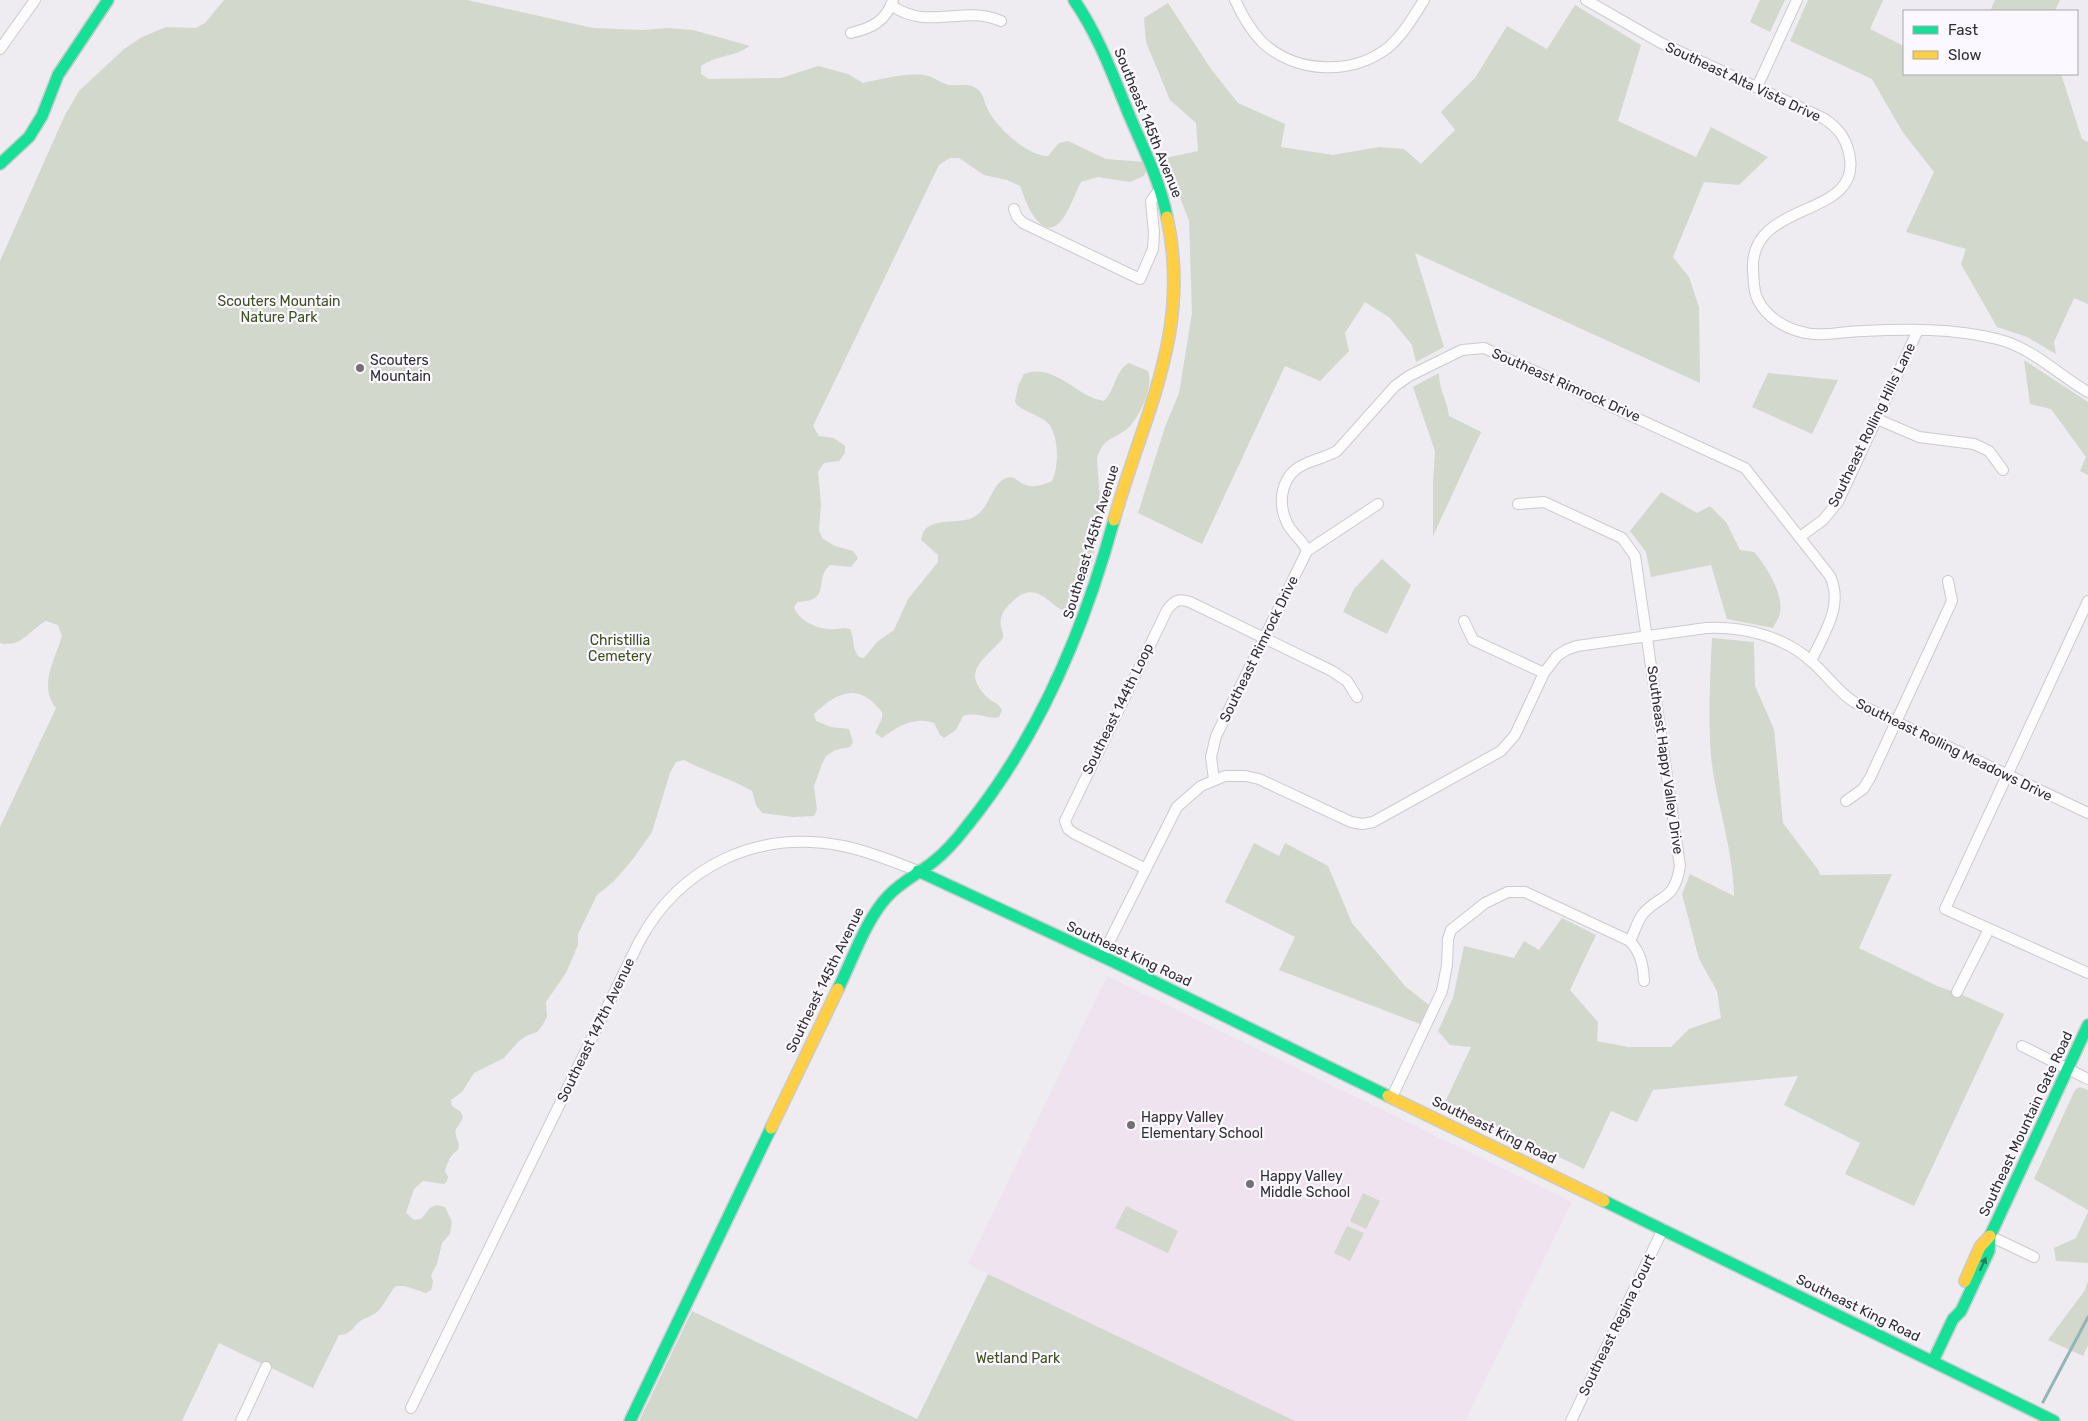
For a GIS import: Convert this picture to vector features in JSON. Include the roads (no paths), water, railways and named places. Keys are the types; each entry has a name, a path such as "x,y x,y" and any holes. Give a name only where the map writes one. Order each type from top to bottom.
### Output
{"main road":[{"name":"Southeast 145th Avenue","path":"630,1421 872,916 893,890 934,861 956,838 990,795 1015,759 1053,692 1092,596 1132,460 1162,377 1174,308 1172,247 1168,218 1160,189 1111,69 1086,16 1074,0"},
{"name":"Southeast 145th Avenue","path":"1083,0 1086,16"},
{"path":"0,164 29,137 42,116 58,75 103,2"},
{"name":"Southeast King Road","path":"918,871 1102,956 2054,1421"},
{"name":"Southeast Mountain Gate Road","path":"1933,1362 1953,1319 1953,1308 1980,1247 1990,1236 2088,1025"}],"street":[{"path":"0,49 35,0"},
{"path":"1236,0 1246,22 1270,48 1295,62 1326,67 1358,63 1375,56 1403,32 1424,0"},
{"name":"Southeast Alta Vista Drive","path":"1586,0 1661,44 1833,124 1846,141 1850,165 1846,180 1840,190 1814,207 1779,221 1762,239 1753,261 1754,288 1762,307 1780,324 1808,334 1918,330 1973,333 2026,349 2088,392"},
{"path":"1756,87 1797,0"},
{"path":"851,33 876,24 886,14 892,2 907,15 921,18 985,15 1001,22"},
{"path":"1014,210 1017,217 1023,223 1140,279 1153,249 1154,233 1151,201 1160,189"},
{"name":"Southeast Rolling Hills Lane","path":"1800,537 1823,520 1838,502 1918,330"},
{"name":"Southeast Rimrock Drive","path":"1214,779 1211,757 1214,741 1308,551 1288,525 1282,510 1281,495 1284,484 1303,464 1324,458 1337,451 1395,386 1442,359 1462,350 1484,348 1745,468 1758,482 1830,576 1836,594 1835,611 1811,661"},
{"path":"1877,418 1919,437 1974,444 1989,451 2003,470"},
{"name":"Southeast Happy Valley Drive","path":"1518,504 1544,502 1611,532 1629,545 1638,567 1680,866 1673,889 1642,916 1630,941"},
{"path":"1308,551 1378,504"},
{"path":"1846,801 1863,789 1870,778 1896,722 1952,601 1948,581"},
{"name":"Southeast 144th Loop","path":"1146,869 1075,834 1068,829 1065,820 1167,610 1174,601 1181,599 1264,638"},
{"path":"2088,601 1945,909 2088,973"},
{"path":"1464,621 1473,640 1544,673"},
{"name":"Southeast Rolling Meadows Drive","path":"1102,956 1177,807 1188,795 1214,779 1235,776 1259,779 1351,822 1362,824 1373,822 1501,751 1515,735 1544,673 1558,656 1566,650 1577,646 1706,628 1733,628 1777,641 1811,661 1842,694 2088,814"},
{"path":"1264,638 1347,681 1357,697"},
{"name":"Southeast 147th Avenue","path":"411,1408 639,942 652,918 671,896 690,878 717,862 740,852 783,843 805,842 843,846 918,871"},
{"path":"1392,1097 1442,991 1447,964 1448,939 1451,930 1480,907 1508,892 1525,892 1630,941 1638,950 1643,962 1644,981"},
{"path":"1957,992 1989,929"},
{"path":"2022,1046 2088,1079"},
{"name":"Southeast Regina Court","path":"1571,1421 1663,1229"},
{"path":"1990,1236 2034,1257"},
{"path":"241,1421 266,1366"}],"waterway":[{"path":"2043,1402 2088,1317"}],"place":[{"name":"Scouters Mountain","path":"360,368"},
{"name":"Happy Valley Elementary School","path":"1131,1125"},
{"name":"Happy Valley Middle School","path":"1250,1184"}],"park label":[{"name":"Scouters Mountain Nature Park","path":"279,310"},
{"name":"Christillia Cemetery","path":"620,648"},
{"name":"Wetland Park","path":"1018,1358"}]}
